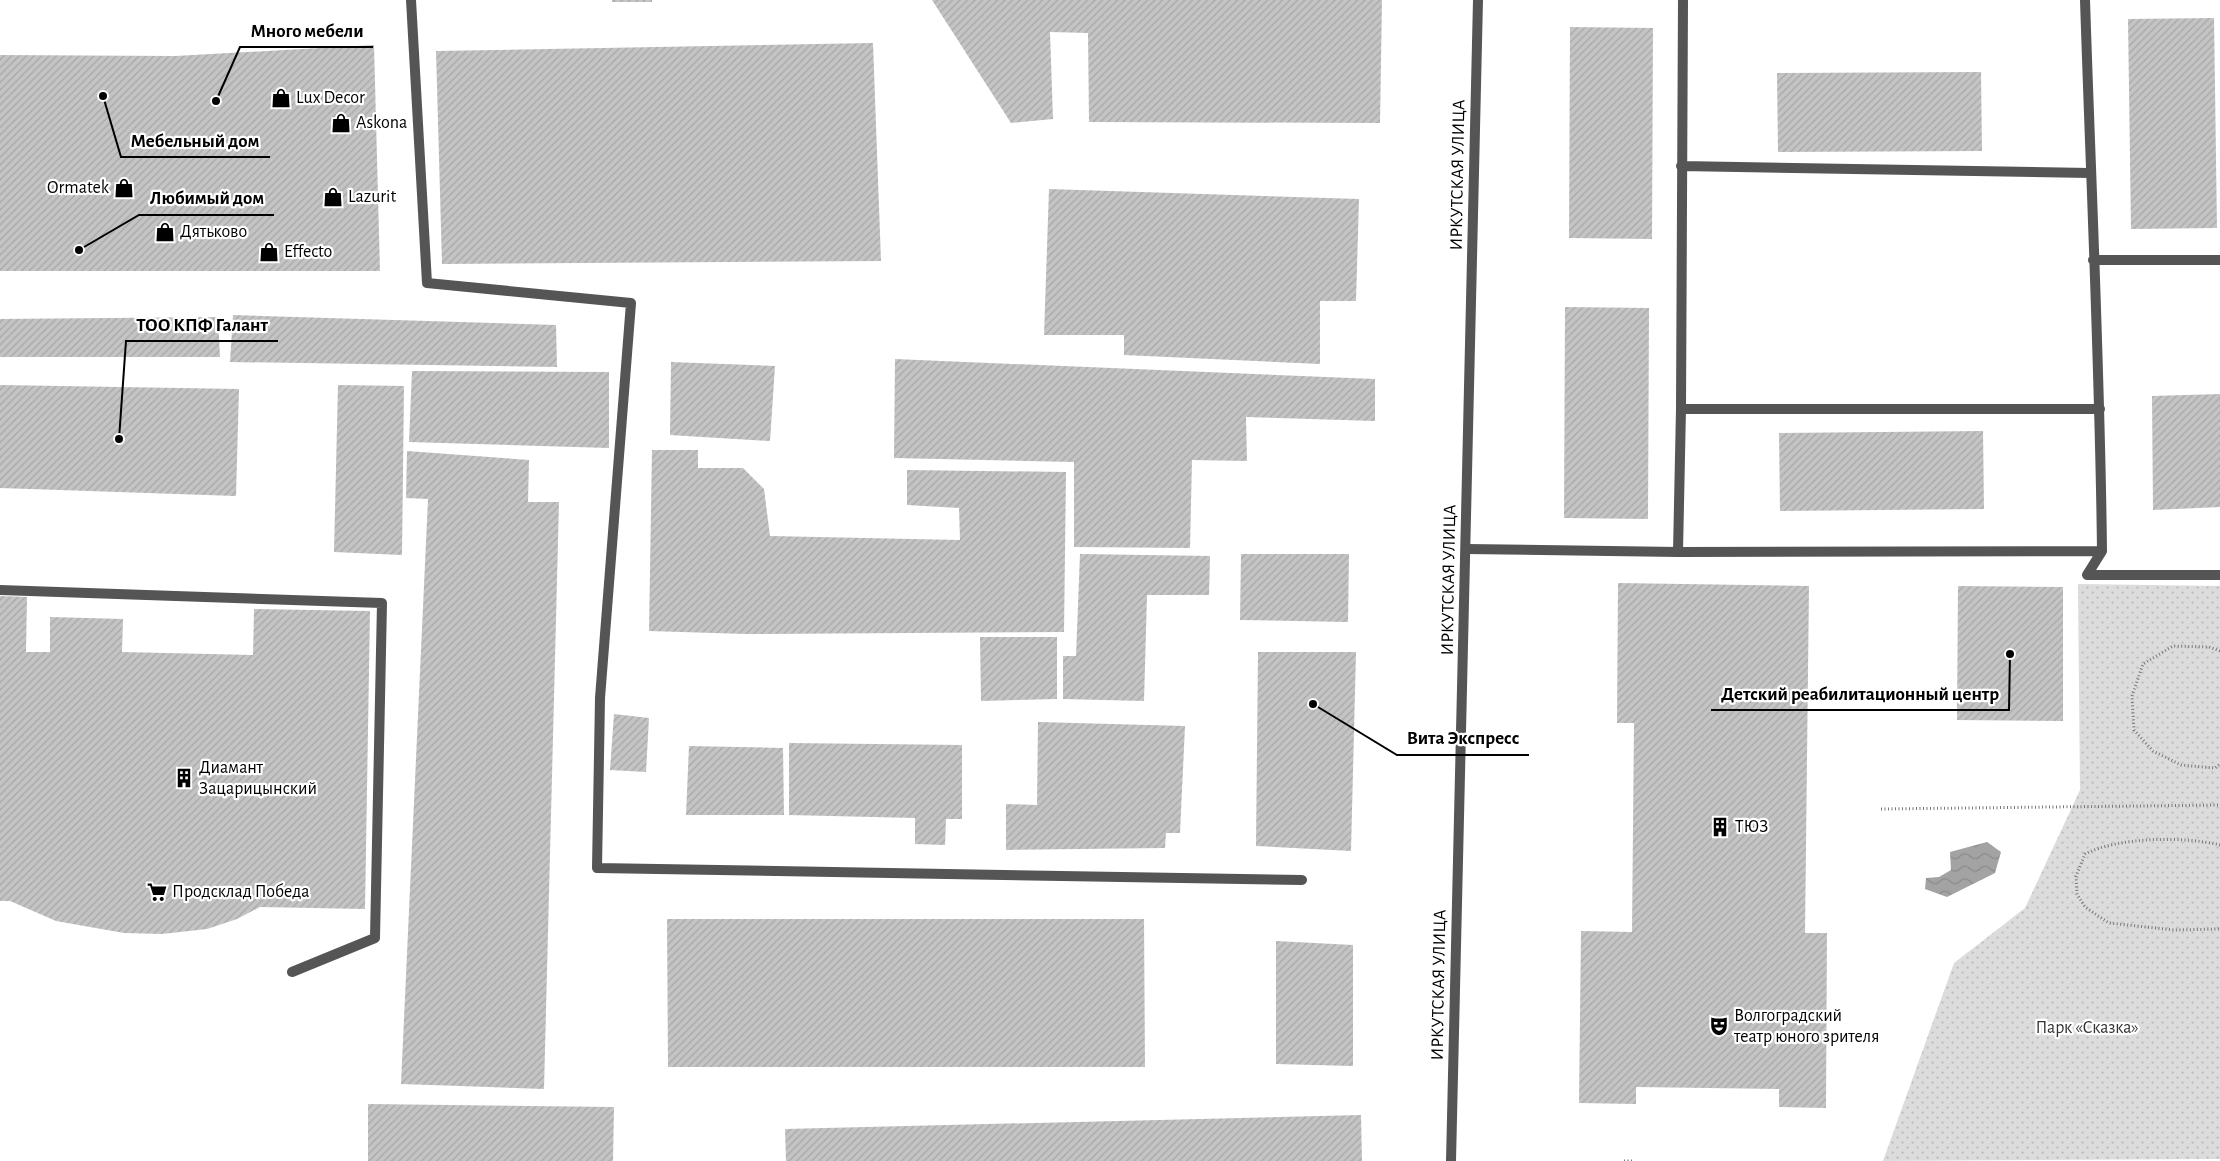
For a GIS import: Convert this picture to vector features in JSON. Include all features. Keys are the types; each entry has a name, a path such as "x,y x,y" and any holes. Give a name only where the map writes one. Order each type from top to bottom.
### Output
{"street":[{"path":"411,0 427,284 631,303 600,698 598,868 1302,880"},
{"name":"ИРКУТСКАЯ УЛИЦА","path":"1451,1161 1478,0"},
{"path":"1678,552 1681,409 1683,0"},
{"path":"2085,0 2093,260 2100,409 2102,551 2086,575 2220,575"},
{"path":"1681,166 2090,173"},
{"path":"2093,260 2220,260"},
{"path":"1681,409 2100,409"},
{"path":"1466,549 1678,552 2102,551"},
{"path":"0,590 382,603 375,938 292,972"}],"path":[{"path":"2220,651 2209,647 2173,646 2143,664 2132,696 2134,730 2153,752 2181,765 2215,768 2220,764"},
{"path":"1880,809 2220,805"},
{"path":"2220,845 2204,841 2139,841 2100,846 2085,854 2076,876 2077,894 2085,907 2109,923 2174,930 2220,929"},
{"path":"1624,1161 1633,1161"}],"green space":[{"name":"Парк «Сказка»","path":"2078,584 2220,586 2220,1159 1883,1161 1954,963 2025,908 2080,790"}],"water":[{"path":"1987,842 2001,852 1995,873 1947,897 1925,889 1926,878 1939,877 1951,870 1950,852"}],"building":[{"path":"612,0 652,0 652,2 612,2"},
{"path":"932,0 1382,0 1380,123 1089,122 1088,33 1050,32 1053,119 1011,123"},
{"path":"2214,18 2217,228 2131,229 2128,19"},
{"path":"1570,27 1653,28 1652,239 1569,238"},
{"path":"873,43 881,261 442,264 436,51"},
{"path":"374,45 380,271 0,271 0,55 175,56"},
{"path":"1981,72 1982,151 1778,152 1777,73"},
{"path":"1049,189 1359,199 1356,301 1320,301 1320,364 1124,355 1124,335 1044,335"},
{"path":"1565,307 1649,308 1648,519 1564,518"},
{"path":"233,315 556,325 557,367 230,362"},
{"path":"218,317 220,357 0,357 0,319"},
{"path":"895,359 1375,379 1375,421 1246,417 1247,461 1192,460 1190,548 1074,547 1074,462 894,458"},
{"path":"671,362 775,366 770,441 670,435"},
{"path":"412,371 609,372 609,448 409,442"},
{"path":"0,385 239,389 236,496 0,488"},
{"path":"338,385 404,386 402,555 334,552"},
{"path":"2220,394 2220,507 2153,510 2152,396"},
{"path":"1983,431 1984,509 1780,511 1779,433"},
{"path":"652,450 698,450 698,468 743,468 764,489 770,536 960,540 959,508 907,505 907,470 1066,472 1064,632 746,634 649,631"},
{"path":"407,451 529,460 528,502 559,502 544,1089 401,1084 428,499 406,498"},
{"path":"1080,554 1210,556 1209,595 1147,595 1144,701 1063,699 1063,656 1076,656"},
{"path":"1241,554 1349,554 1348,622 1240,620"},
{"name":"ТЮЗ","path":"1618,583 1809,586 1805,933 1827,933 1826,1108 1779,1107 1779,1089 1636,1087 1636,1104 1579,1103 1581,931 1632,932 1634,723 1617,723"},
{"path":"1958,586 2063,587 2063,721 1957,720"},
{"name":"Диамант Зацарицынский","path":"0,596 27,597 26,652 50,652 50,617 123,619 122,652 253,655 254,609 370,611 365,909 260,907 237,919 207,929 162,934 124,933 56,921 10,901 0,901"},
{"path":"980,637 1057,637 1057,699 981,701"},
{"path":"1258,652 1356,652 1351,851 1256,846"},
{"path":"614,714 649,718 646,772 610,770"},
{"path":"1038,722 1185,726 1180,833 1166,833 1165,848 1006,850 1006,804 1037,805"},
{"path":"789,743 962,745 962,819 946,819 945,845 915,844 915,818 789,815"},
{"path":"689,746 783,748 784,815 686,815"},
{"path":"667,919 1144,919 1145,1067 668,1067"},
{"path":"1276,941 1353,945 1353,1066 1276,1064"},
{"path":"368,1104 614,1107 613,1161 368,1161"},
{"path":"1361,1115 1362,1161 786,1161 785,1129"}],"place":[{"name":"Мебельный дом","path":"103,96"},
{"name":"Lux Decor","path":"281,98"},
{"name":"Много мебели","path":"216,101"},
{"name":"Askona","path":"341,123"},
{"name":"Ormatek","path":"124,188"},
{"name":"Lazurit","path":"333,197"},
{"name":"Дятьково","path":"165,232"},
{"name":"Любимый дом","path":"79,250"},
{"name":"Effecto","path":"269,252"},
{"name":"ТОО КПФ Галант","path":"119,439"},
{"name":"Детский реабилитационный центр","path":"2010,654"},
{"name":"Вита Экспресс","path":"1313,704"},
{"name":"Диамант Зацарицынский","path":"184,778"},
{"name":"ТЮЗ","path":"1720,827"},
{"name":"Продсклад Победа","path":"157,892"},
{"name":"Волгоградский театр юного зрителя","path":"1719,1026"}]}
